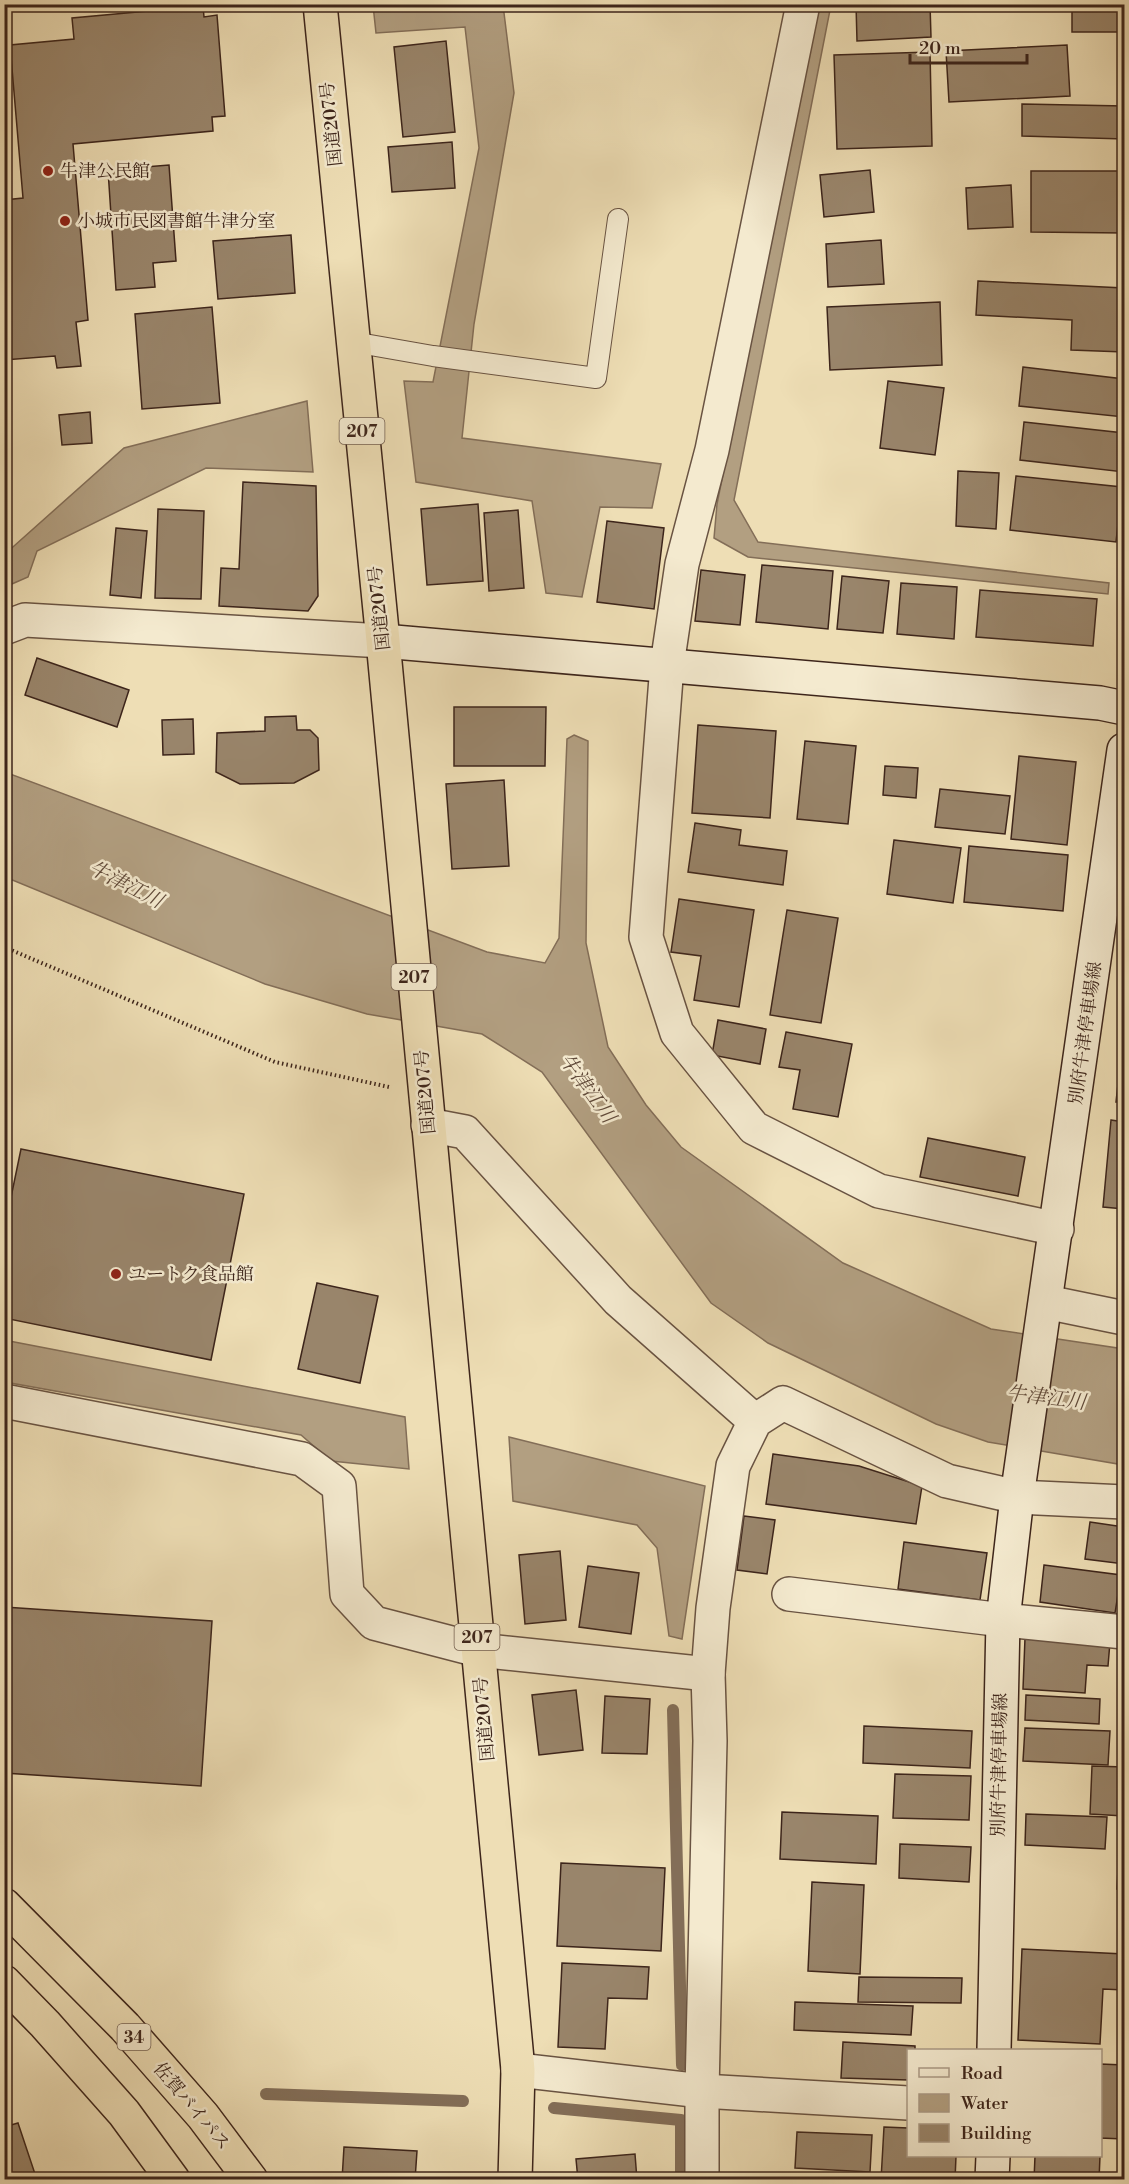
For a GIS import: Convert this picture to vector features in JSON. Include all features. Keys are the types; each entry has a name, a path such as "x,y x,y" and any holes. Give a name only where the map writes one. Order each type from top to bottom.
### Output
{"highway":[{"name":"国道207号","path":"320,4 383,641 518,2070 515,2180"},
{"name":"佐賀バイパス","path":"4,1905 125,2027 203,2116 251,2180"},
{"path":"4,1982 45,2024 124,2113 173,2180"}],"street":[{"path":"803,4 712,450 682,564 667,665 646,937 677,1033 754,1128 879,1191 1057,1229"},
{"path":"4,628 25,620 383,641 1100,703 1125,708"},
{"name":"別府牛津停車場線","path":"994,2049 1003,1620 1019,1489 1124,751"},
{"path":"427,1110 465,1132 618,1300 755,1421"},
{"path":"1045,1310 1125,1318"},
{"path":"4,1401 302,1459 339,1486 347,1594 374,1623 478,1650 708,1674"},
{"path":"702,2180 710,1753 708,1674 713,1608 733,1466 755,1421 783,1403 947,1481 1125,1502"},
{"path":"789,1594 1125,1632"},
{"path":"518,2070 702,2091 907,2103"},
{"path":"992,2180 993,2157"}],"lane":[{"path":"353,342 433,356 596,378 618,219"}],"path":[{"path":"4,947 275,1062 427,1110"}],"water":[{"path":"373,5 503,5 514,93 474,324 462,438 661,464 652,508 600,507 582,597 546,593 532,501 416,482 404,381 433,382 479,148 465,27 376,33"},
{"path":"817,5 831,5 734,500 758,542 1109,583 1108,594 748,557 714,538 717,504"},
{"path":"307,401 313,472 206,468 37,551 28,577 5,587 5,554 124,448"},
{"name":"牛津江川","path":"574,735 588,741 586,943 608,1047 646,1105 681,1147 843,1263 991,1329 1124,1349 1124,1465 988,1442 936,1424 768,1343 711,1303 542,1072 482,1034 367,1014 265,984 5,877 5,772 487,952 545,963 559,938 567,739"},
{"path":"4,1340 405,1417 409,1469 331,1461 301,1435 5,1382"},
{"path":"509,1437 705,1486 682,1639 669,1636 657,1548 637,1525 513,1501"}],"building":[{"path":"856,4 930,4 931,37 857,41"},
{"path":"1072,4 1124,4 1124,32 1072,32"},
{"name":"牛津公民館","path":"203,6 204,17 217,15 225,116 212,117 213,131 73,144 88,320 76,322 81,366 57,368 55,356 4,360 4,200 23,198 10,45 74,39 72,18"},
{"path":"446,41 455,132 403,137 394,47"},
{"path":"1067,45 1070,96 949,102 946,51"},
{"path":"930,52 932,146 837,149 834,55"},
{"path":"1022,104 1124,106 1124,139 1022,136"},
{"path":"452,142 455,188 392,192 388,147"},
{"path":"169,165 176,261 153,263 155,287 116,290 108,170"},
{"path":"870,170 874,212 824,217 820,175"},
{"path":"1031,171 1124,171 1124,233 1031,232"},
{"path":"1011,185 1013,227 968,229 966,188"},
{"path":"291,235 295,293 218,299 213,241"},
{"path":"881,240 884,284 828,287 826,244"},
{"path":"978,281 1124,288 1124,352 1071,350 1072,320 976,315"},
{"path":"940,302 942,365 830,370 827,307"},
{"path":"212,307 220,403 142,409 135,314"},
{"path":"1023,367 1124,379 1124,417 1019,406"},
{"path":"888,381 944,388 935,455 880,448"},
{"path":"90,412 92,443 62,445 59,415"},
{"path":"1024,422 1124,433 1124,472 1020,460"},
{"path":"958,471 999,473 996,529 956,526"},
{"path":"1016,476 1122,487 1116,542 1010,530"},
{"path":"243,482 316,486 318,596 308,611 219,606 221,568 239,569"},
{"path":"478,504 483,581 427,585 421,509"},
{"path":"158,509 204,511 201,599 155,598"},
{"path":"518,510 524,588 489,591 484,513"},
{"path":"607,521 664,528 654,609 597,602"},
{"path":"116,528 147,531 141,598 110,595"},
{"path":"762,565 833,571 828,629 756,622"},
{"path":"701,570 745,575 740,625 695,621"},
{"path":"842,576 889,581 883,633 837,629"},
{"path":"901,583 957,587 954,639 897,634"},
{"path":"980,590 1097,599 1093,646 976,637"},
{"path":"37,658 129,690 117,727 25,695"},
{"path":"454,707 546,707 545,766 454,766"},
{"path":"296,716 297,730 310,730 318,738 319,770 294,783 240,784 216,772 217,733 265,731 265,717"},
{"path":"193,719 194,754 163,755 162,720"},
{"path":"698,725 776,731 770,818 692,813"},
{"path":"805,741 856,746 848,824 797,819"},
{"path":"1019,756 1076,762 1067,845 1011,839"},
{"path":"885,766 918,768 916,798 883,795"},
{"path":"504,780 509,866 452,869 446,784"},
{"path":"940,789 1010,796 1005,834 935,827"},
{"path":"695,823 741,830 739,845 787,851 783,885 688,872"},
{"path":"894,840 961,848 953,903 887,894"},
{"path":"969,846 1068,855 1063,911 964,902"},
{"path":"679,899 754,910 739,1007 694,1000 701,956 671,952"},
{"path":"787,910 838,918 821,1023 770,1015"},
{"path":"718,1020 766,1029 760,1064 712,1055"},
{"path":"786,1032 852,1044 838,1117 793,1109 800,1070 779,1067"},
{"path":"1121,1057 1124,1057 1124,1102 1116,1102"},
{"path":"1111,1120 1124,1122 1124,1209 1103,1207"},
{"path":"928,1138 1025,1157 1018,1196 920,1177"},
{"name":"ユートク食品館","path":"21,1149 244,1194 211,1360 4,1318 4,1231"},
{"path":"317,1283 378,1296 360,1383 298,1369"},
{"path":"773,1454 859,1466 922,1486 916,1524 766,1504"},
{"path":"744,1516 775,1520 767,1574 737,1570"},
{"path":"1090,1522 1124,1527 1124,1564 1085,1559"},
{"path":"904,1542 987,1553 980,1600 898,1589"},
{"path":"560,1551 566,1620 525,1624 519,1555"},
{"path":"1044,1565 1121,1575 1115,1613 1040,1602"},
{"path":"588,1566 639,1573 631,1634 579,1627"},
{"path":"4,1607 212,1621 201,1786 4,1773"},
{"path":"1025,1638 1110,1642 1108,1666 1087,1665 1085,1693 1023,1689"},
{"path":"576,1690 583,1750 539,1755 532,1695"},
{"path":"1026,1695 1100,1699 1099,1724 1025,1720"},
{"path":"605,1696 650,1699 647,1754 602,1753"},
{"path":"864,1726 972,1731 970,1768 863,1763"},
{"path":"1025,1728 1110,1731 1108,1765 1023,1761"},
{"path":"1092,1766 1124,1767 1124,1816 1090,1814"},
{"path":"895,1774 971,1776 969,1820 893,1818"},
{"path":"782,1812 878,1816 876,1864 780,1859"},
{"path":"1026,1814 1107,1817 1105,1849 1025,1845"},
{"path":"1120,1830 1124,1831 1124,1890 1117,1889"},
{"path":"900,1844 971,1847 969,1882 899,1878"},
{"path":"561,1863 665,1868 661,1951 557,1946"},
{"path":"812,1882 864,1885 860,1974 808,1971"},
{"path":"1022,1949 1124,1954 1124,1990 1103,1989 1100,2044 1018,2040"},
{"path":"562,1963 649,1967 647,1999 608,1998 605,2049 558,2047"},
{"path":"859,1977 962,1978 961,2003 858,2002"},
{"path":"795,2002 913,2006 911,2035 794,2030"},
{"path":"843,2042 915,2046 915,2049 907,2049 907,2080 841,2078"},
{"path":"1102,2064 1124,2065 1124,2139 1102,2138"},
{"path":"18,2123 37,2180 4,2180 4,2127"},
{"path":"884,2127 907,2128 907,2157 956,2157 955,2180 881,2180"},
{"path":"797,2132 872,2135 870,2172 795,2168"},
{"path":"344,2147 417,2151 415,2180 342,2180"},
{"path":"635,2154 637,2180 578,2180 576,2159"},
{"path":"1035,2157 1100,2157 1099,2180 1034,2180"}],"waterway":[{"path":"673,1710 682,2065"},
{"path":"266,2094 463,2101"},
{"path":"554,2108 681,2120 681,2180"}],"place":[{"name":"牛津公民館","path":"48,171"},
{"name":"小城市民図書館牛津分室","path":"65,221"},
{"name":"ユートク食品館","path":"116,1274"}]}
